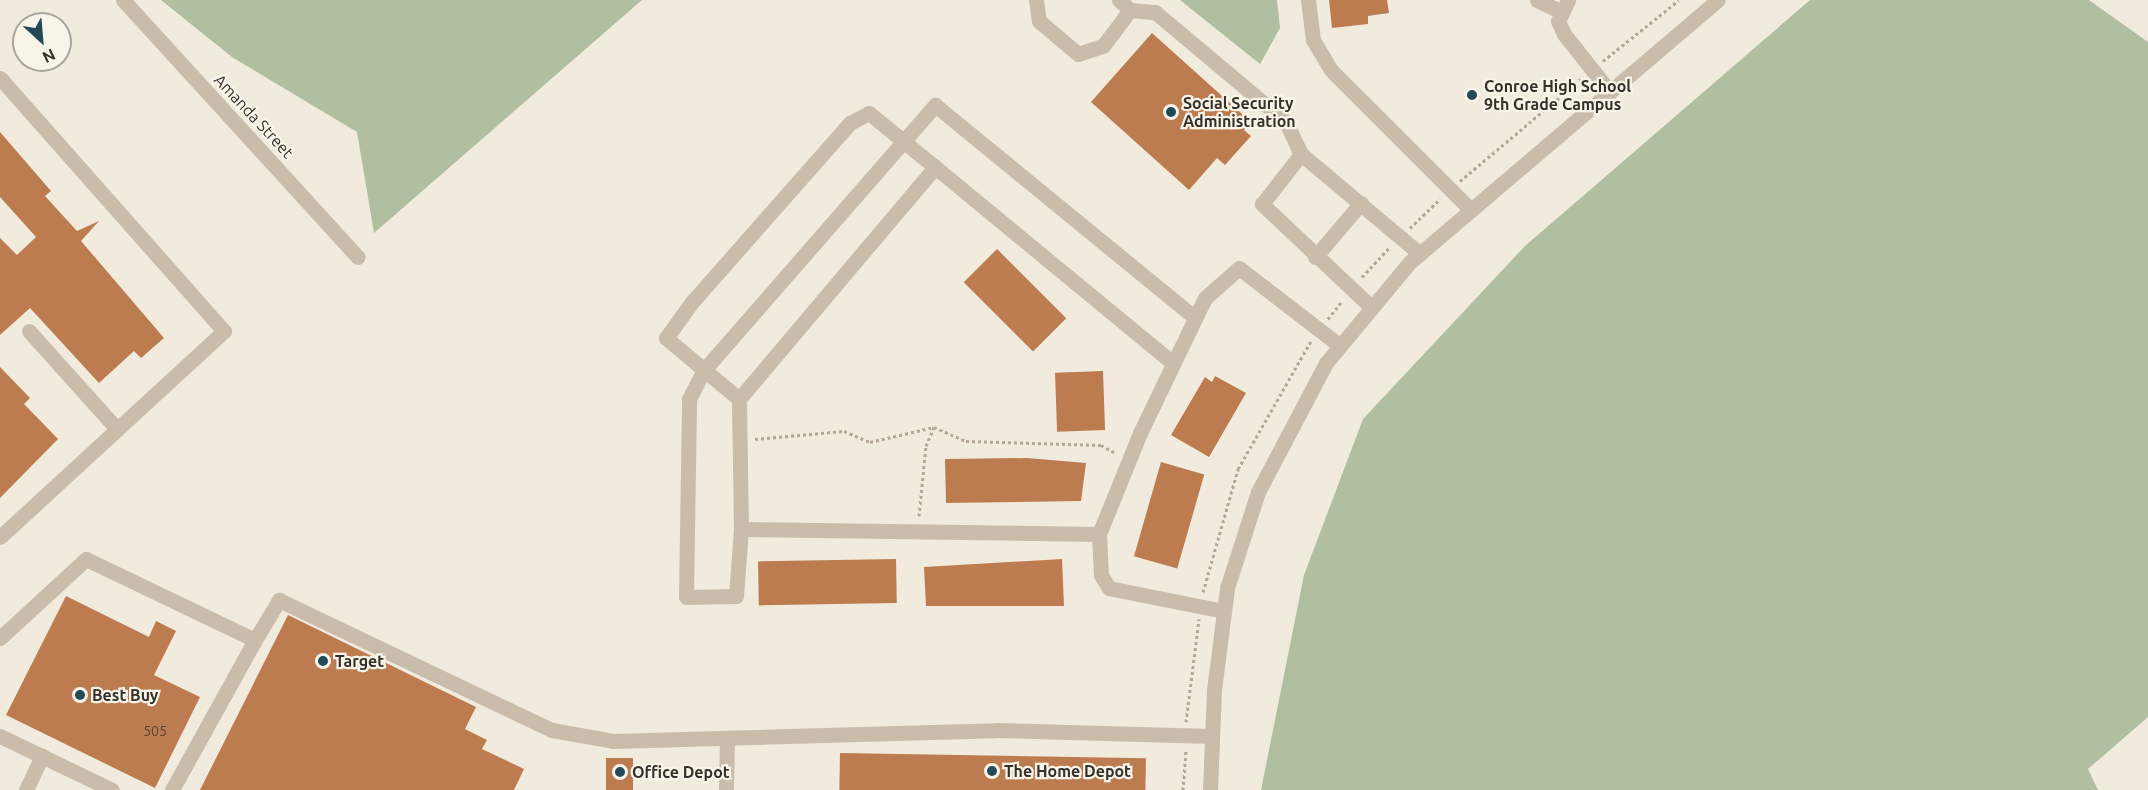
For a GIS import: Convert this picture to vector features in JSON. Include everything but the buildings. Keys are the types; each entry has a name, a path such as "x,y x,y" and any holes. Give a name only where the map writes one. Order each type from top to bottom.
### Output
{"street":[{"name":"Amanda Street","path":"123,0 358,256"},
{"path":"1036,0 1039,21 1078,54 1102,46 1125,5 1155,12 1286,122 1300,154 1420,254"},
{"path":"1308,0 1313,40 1322,58 1470,209"},
{"path":"1537,0 1565,6 1558,21 1564,34 1610,92"},
{"path":"1210,790 1211,736 1224,610 1258,492 1299,408 1339,345 1370,306 1420,254 1470,209 1718,0"},
{"path":"0,78 224,330 0,537"},
{"path":"936,167 739,399 741,529 736,596 686,597 689,399 704,370 935,105 1195,318"},
{"path":"739,399 666,338 692,302 850,123 869,113 1173,363"},
{"path":"1300,154 1262,204 1315,257 1370,306"},
{"path":"1315,257 1361,203"},
{"path":"1224,610 1109,588 1101,576 1099,534 1129,460 1205,298 1239,268 1339,345"},
{"path":"29,331 117,429"},
{"path":"741,529 1099,534"},
{"path":"0,638 86,559 255,640"},
{"path":"172,790 279,600 552,730 613,741 727,740 996,730 1211,736"},
{"path":"726,790 727,740"},
{"path":"3,743 42,756 112,790"},
{"path":"26,790 42,756"},
{"path":"75,790 82,776"}],"path":[{"path":"1184,790 1186,736 1200,605 1212,545 1238,469 1320,329 1350,289 1400,236 1450,189 1679,0"},
{"path":"739,441 844,431 870,442 934,427 966,441 1101,445 1129,460"},
{"path":"917,531 926,446 934,427"}],"green space":[{"path":"161,0 642,0 374,233 357,132 232,57"},
{"path":"1180,0 1277,0 1280,28 1260,64"},
{"path":"1810,0 2089,0 2148,42 2148,717 2088,769 2098,790 1261,790 1304,575 1363,419 1525,246"}],"place":[{"name":"Conroe High School 9th Grade Campus","path":"1472,95"},
{"name":"Social Security Administration","path":"1171,112"},
{"name":"Target","path":"323,661"},
{"name":"Best Buy","path":"80,695"},
{"name":"The Home Depot","path":"992,771"},
{"name":"Office Depot","path":"620,772"}]}
